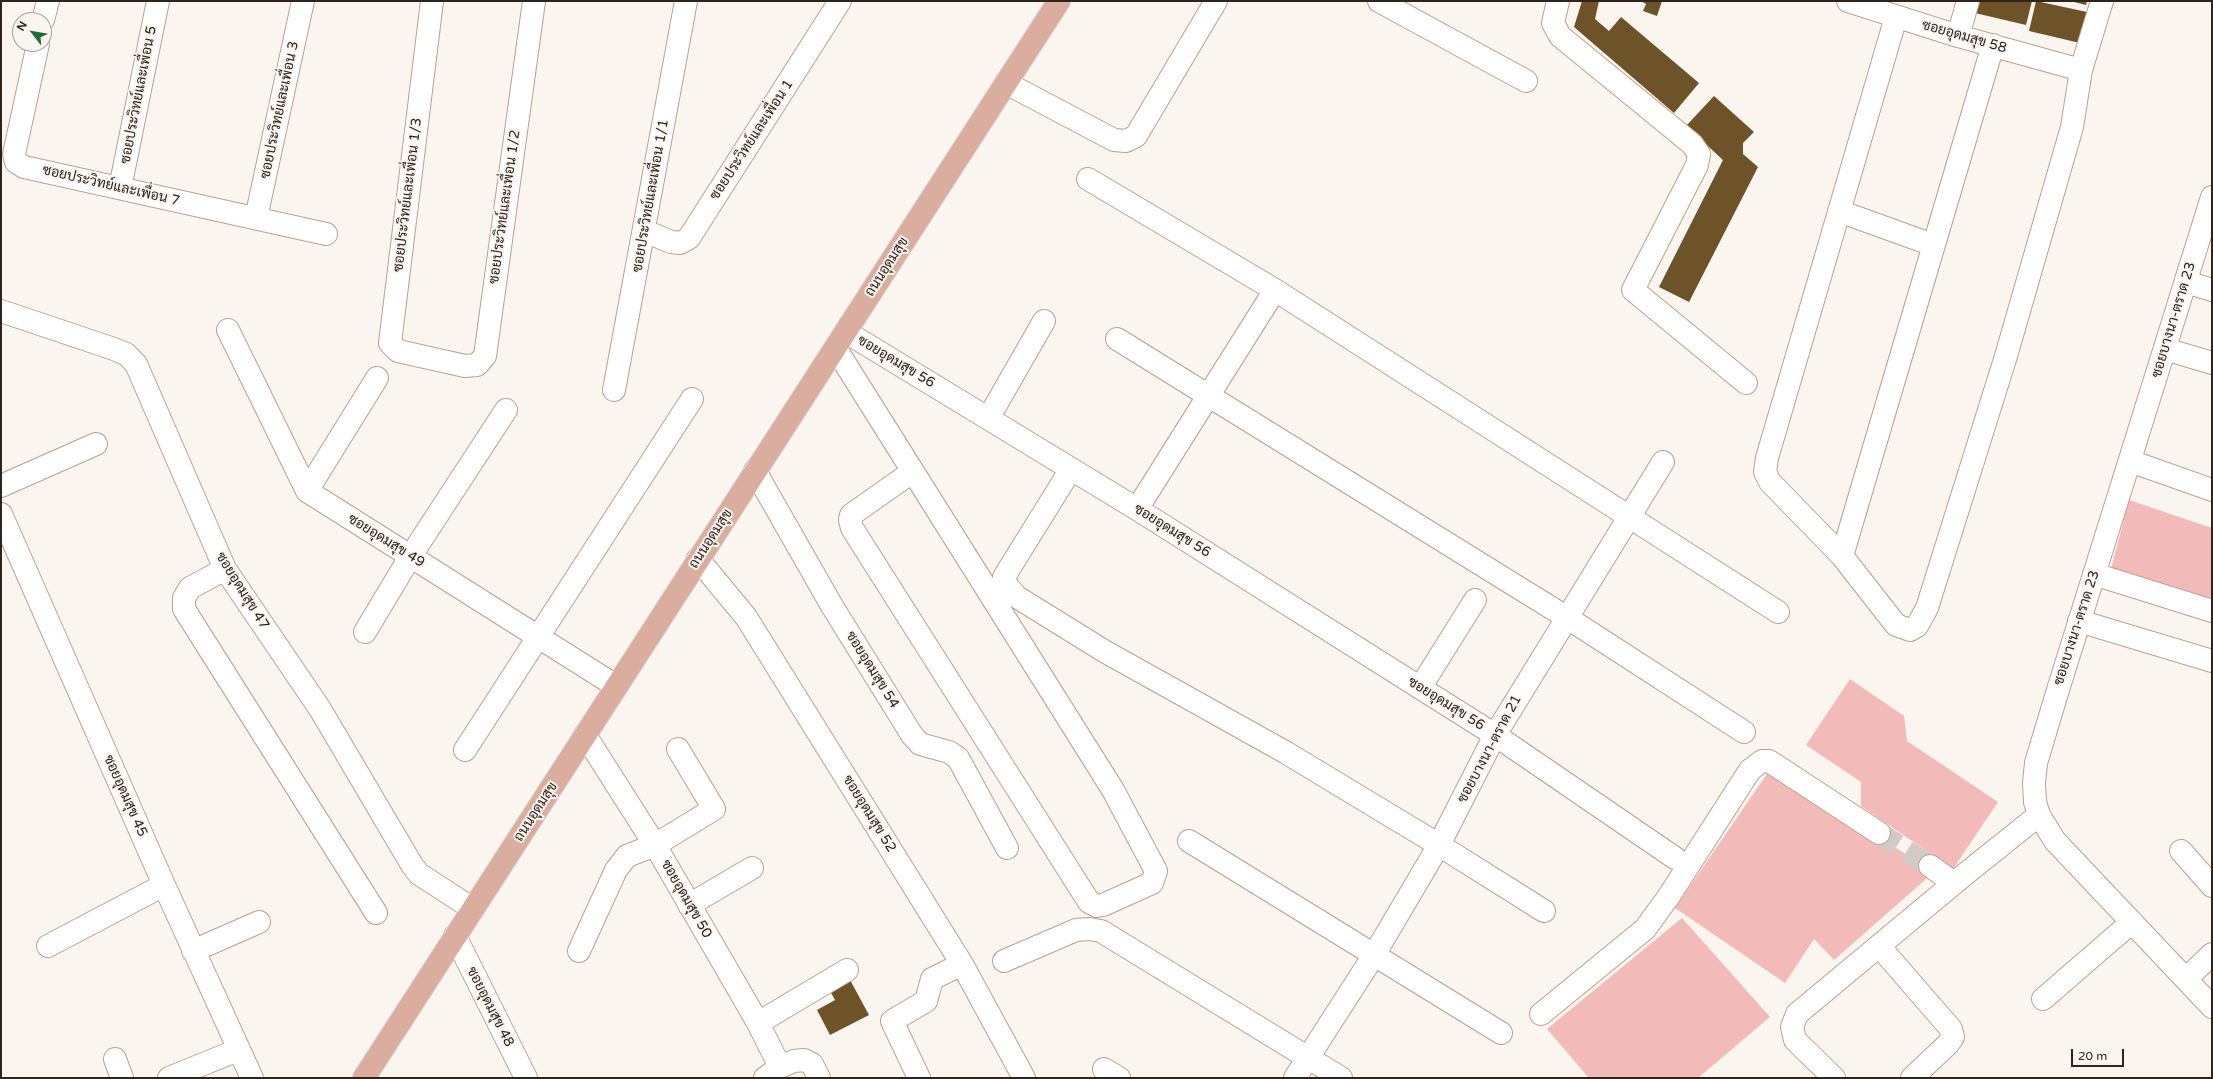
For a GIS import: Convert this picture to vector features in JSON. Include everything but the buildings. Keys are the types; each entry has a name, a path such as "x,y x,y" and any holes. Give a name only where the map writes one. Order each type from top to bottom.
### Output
{"main road":[{"name":"ถนนอุดมสุข","path":"364,1078 1059,1"}],"street":[{"path":"45,12 48,1"},
{"name":"ซอยประวิทย์และเพื่อน 5","path":"120,188 158,1"},
{"name":"ซอยประวิทย์และเพื่อน 3","path":"256,218 303,1"},
{"name":"ซอยประวิทย์และเพื่อน 1/3","path":"432,1 390,343 398,351 432,358"},
{"name":"ซอยประวิทย์และเพื่อน 1/2","path":"432,358 466,366 477,365 485,356 534,1"},
{"name":"ซอยประวิทย์และเพื่อน 1/1","path":"614,390 645,231 686,1"},
{"name":"ซอยประวิทย์และเพื่อน 1","path":"645,231 671,242 680,243 689,238 840,1"},
{"path":"1006,84 1114,140 1126,141 1136,136 1216,1"},
{"path":"1379,1 1526,82"},
{"path":"1558,1 1553,23 1560,36 1692,144 1699,154 1697,165 1633,290 1746,383"},
{"name":"ซอยอุดมสุข 58","path":"1848,1 1958,36 2081,70"},
{"path":"1958,36 1968,1"},
{"path":"1896,17 1766,458 1765,472 1770,482 1842,556 1896,625 1910,630 1917,626 1928,608 2006,356 2072,127 2081,70 2102,1"},
{"path":"1842,556 1993,45"},
{"name":"ซอยประวิทย์และเพื่อน 7","path":"36,52 14,154 16,162 24,167 326,234"},
{"path":"1088,180 1275,290 1778,612"},
{"name":"ซอยบางนา-ตราด 23","path":"2212,197 2036,763 2035,795 2039,815 2055,841 2212,1007"},
{"path":"1839,212 1933,245"},
{"path":"2186,282 2212,290"},
{"path":"1137,509 1210,396 1275,290"},
{"name":"ซอยอุดมสุข 47","path":"1,311 114,349 126,354 136,364 225,569 320,709 412,865 419,874 472,909"},
{"path":"989,417 1044,321"},
{"path":"228,330 307,491"},
{"path":"1117,339 1566,617 1744,732"},
{"path":"841,341 912,472 1113,790 1156,871 1152,883 1103,905 1097,906 1089,902 852,528 850,520 851,515 912,472"},
{"name":"ซอยอุดมสุข 56","path":"841,341 989,417 1495,735 1674,858"},
{"path":"2165,349 2212,363"},
{"path":"307,491 377,378"},
{"path":"465,750 692,399"},
{"path":"365,632 410,557 506,410"},
{"path":"1,486 96,444"},
{"name":"ซอยบางนา-ตราด 21","path":"1295,1078 1307,1057 1374,955 1439,845 1495,735 1566,617 1663,462"},
{"path":"2130,462 2212,490"},
{"path":"1071,469 1004,577 1007,586 1017,597 1104,650 1278,748 1439,845 1544,911"},
{"name":"ซอยอุดมสุข 54","path":"755,471 832,606 912,735 920,744 949,752 958,758 1007,848"},
{"name":"ซอยอุดมสุข 49","path":"307,491 537,638 616,686"},
{"name":"ซอยอุดมสุข 45","path":"1,514 193,951 252,1078"},
{"name":"ซอยอุดมสุข 52","path":"698,559 746,617 962,964 1024,1078"},
{"path":"225,569 190,588 184,598 184,609 376,913"},
{"path":"2094,574 2212,611"},
{"path":"1420,688 1475,600"},
{"path":"2079,621 2212,661"},
{"name":"ซอยอุดมสุข 50","path":"586,736 655,845 758,1023 773,1072"},
{"path":"579,951 616,870 627,856 655,845 714,809 678,749"},
{"path":"1541,1014 1645,929 1669,896 1750,770 1762,761 1769,761 1879,833"},
{"path":"1834,1078 1795,1040 1792,1027 1797,1014 2039,815"},
{"path":"1190,841 1501,1033"},
{"path":"2181,851 2212,886"},
{"path":"1930,866 1954,884"},
{"path":"689,905 752,868"},
{"path":"48,946 164,885"},
{"path":"193,951 259,922"},
{"path":"2042,999 2132,922"},
{"path":"1004,961 1076,930 1090,929 1101,931 1341,1078"},
{"name":"ซอยอุดมสุข 48","path":"455,936 526,1078"},
{"path":"1879,946 1951,1029 1953,1037 1948,1044 1912,1078"},
{"path":"2186,979 2212,954"},
{"path":"919,1078 892,1021 926,1001 932,979 962,964"},
{"path":"758,1023 847,970"},
{"path":"169,1078 238,1050"},
{"path":"773,1072 794,1061 804,1060 812,1064 819,1078"}],"shaded area":[{"path":"2129,500 2212,528 2212,604 2111,569"},
{"path":"1850,679 1904,716 1907,741 1998,802 1953,869 1861,806 1861,782 1806,745"},
{"path":"1771,768 1934,872 1834,960 1814,939 1785,983 1675,908"},
{"path":"1682,918 1770,1017 1698,1078 1589,1078 1547,1029"}],"tunnel":[{"path":"1879,833 1930,866"}]}
